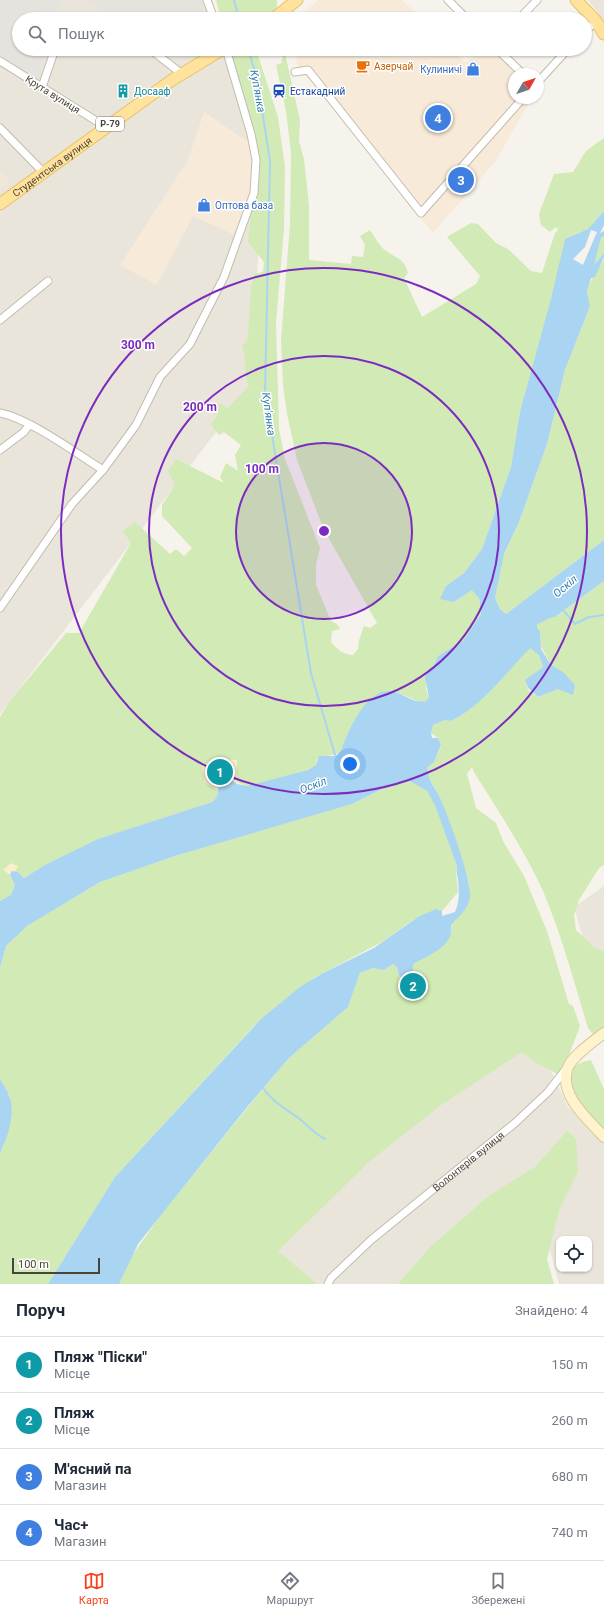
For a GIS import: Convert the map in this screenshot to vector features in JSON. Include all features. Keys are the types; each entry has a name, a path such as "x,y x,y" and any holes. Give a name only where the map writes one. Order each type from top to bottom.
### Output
{"main road":[{"path":"282,12 298,0"},
{"path":"576,0 587,12"},
{"path":"592,17 604,34"},
{"name":"Студентська вулиця","path":"0,204 182,74 213,56"}],"street":[{"path":"207,0 211,12"},
{"path":"448,0 460,12"},
{"path":"526,12 537,0"},
{"path":"592,25 596,21"},
{"path":"42,87 53,56"},
{"path":"159,56 182,74"},
{"path":"0,608 72,504 103,470 136,425 160,377 190,344 224,277 254,193 256,160 254,145 227,56"},
{"path":"504,56 517,68"},
{"path":"544,75 562,56"},
{"name":"Крута вулиця","path":"0,62 106,127"},
{"path":"295,72 308,70 421,213 518,104"},
{"path":"0,128 43,172"},
{"path":"0,320 48,281"},
{"path":"0,413 11,415 29,424 103,470"},
{"path":"0,450 24,432 29,424"},
{"name":"Волонтерів вулиця","path":"328,1284 331,1278 371,1240 532,1108 548,1092 574,1059 604,1033"},
{"path":"567,1069 568,1093 575,1105 604,1137"}],"shaded area":[{"path":"0,0 212,0 216,12 12,12 12,56 230,56 250,113 259,237 252,385 0,714"},
{"path":"0,0 62,0 58,12 12,12 12,56 46,56 38,81 0,58"},
{"path":"82,0 201,0 204,12 103,12"},
{"path":"318,0 402,0 415,12 305,12"},
{"path":"588,0 604,0 604,21"},
{"path":"296,56 459,56 466,63 474,56 500,56 511,68 508,68 508,104 529,104 495,162 433,233 297,64"},
{"name":"Оптова база","path":"204,112 253,145 254,193 239,237 193,216 157,285 120,265 188,160"},
{"path":"0,170 10,182 0,189"},
{"path":"604,886 604,1013 574,907"},
{"path":"532,1031 568,1107 604,1142 604,1284 559,1284 549,1247 435,1284 312,1284 278,1251 376,1139"}],"green space":[{"path":"216,0 277,0 277,12 219,12"},
{"path":"231,56 258,56 278,117 285,167 284,228 276,323 279,429 285,459 320,548 316,565 316,585 331,621 337,624 340,629 332,631 331,642 343,653 353,655 358,649 359,640 364,626 370,628 377,623 324,530 297,460 287,414 283,385 281,340 290,224 291,153 286,111 276,65 282,63 282,56 286,56 300,120 299,141 304,159 309,206 309,260 351,264 352,256 363,257 365,245 360,236 370,230 379,244 386,251 400,259 407,268 408,273 404,278 422,317 476,284 480,276 447,237 471,223 478,224 496,243 508,249 531,271 542,273 555,233 558,230 556,227 550,232 541,225 539,214 554,174 573,172 586,151 604,138 604,211 588,229 565,239 556,287 552,295 541,347 520,412 511,467 482,549 464,573 446,586 455,602 472,589 479,598 481,614 463,642 438,656 434,665 428,670 426,689 429,697 426,701 420,702 394,691 342,751 317,759 316,765 308,770 247,787 227,777 219,782 217,797 212,802 102,838 45,865 24,878 18,872 10,876 15,885 11,895 0,901 0,717 9,702 66,633 79,633 131,543 123,531 135,522 170,554 176,549 184,556 192,548 162,516 162,505 175,485 168,471 176,459 224,483 220,477 226,463 238,471 235,455 241,445 224,432 219,435 211,425 218,414 215,410 219,403 228,408 249,386 246,376 242,345 247,341 251,287 254,274 263,272 264,262 248,242 256,160 229,58"},
{"path":"604,236 604,253 593,266 601,238"},
{"path":"604,259 604,540 506,614 500,609 495,598 503,557 519,522 547,444 565,370 590,306 587,291 589,284"},
{"path":"604,581 604,865 599,868 579,900 574,915 576,930 595,948 604,951 604,1030 594,1035 588,1028 562,942 536,875 472,767 467,774 476,808 496,823 503,841 524,876 547,931 569,1004 573,1006 580,1026 561,1076 533,1061 522,1052 441,1105 370,1161 278,1251 317,1284 112,1284 160,1216 289,1058 348,1007 360,973 373,968 384,970 393,964 397,967 399,975 412,983 412,964 452,930 451,923 469,884 449,821 436,790 429,778 411,781 434,762 441,746 438,738 431,733 433,725 445,720 451,721 473,706 494,688 530,647 539,655 543,668 525,680 528,690 538,697 558,689 563,672 551,665 541,646 540,631 536,628 537,624 547,618 557,616"},
{"path":"411,781 427,791 436,805 457,866 458,892 442,911 434,910 413,920 382,942 315,977 255,1025 115,1177 48,1284 0,1284 0,1148 10,1096 0,1079 0,968 6,946 21,931 33,922 100,882 184,853 352,804 384,788"},
{"path":"591,1060 604,1089 604,1135 581,1108 574,1097 570,1082 572,1070 582,1062"},
{"path":"567,1131 576,1139 578,1172 560,1208 547,1259 554,1284 398,1284 431,1246 490,1195 535,1167"}],"sand":[{"path":"213,758 237,760 237,784 219,782 218,791 204,782 202,767"},
{"path":"11,863 18,866 15,872 12,871 10,875 3,870"},
{"path":"421,974 427,989 408,999 398,983"}],"water":[{"name":"Оскіл","path":"604,211 604,225 600,233 604,231 604,236 601,238 594,265 604,253 604,257 595,277 591,278 587,291 590,306 565,370 547,444 519,522 504,554 495,598 500,609 506,614 604,540 604,581 555,617 549,618 537,624 537,628 540,631 541,649 551,665 563,672 575,685 573,695 558,689 538,697 528,688 525,680 543,667 539,655 530,648 494,688 463,714 451,721 445,720 433,725 431,733 432,738 438,738 441,745 434,762 427,768 427,772 444,806 463,863 470,890 470,898 467,906 451,925 449,939 432,954 413,964 412,983 408,985 399,975 397,967 393,964 384,970 373,968 360,973 348,1007 289,1058 248,1106 138,1244 119,1284 48,1284 115,1177 261,1019 300,987 321,974 374,948 418,917 436,909 442,911 442,916 455,912 459,896 457,866 435,805 427,791 410,781 384,788 352,804 178,855 100,882 27,926 6,946 0,968 0,901 11,895 15,885 10,875 12,871 18,872 24,878 45,865 98,839 212,802 217,797 219,782 227,777 237,784 247,786 308,770 316,765 319,756 336,756 341,751 348,733 360,711 367,702 376,695 385,691 399,693 422,702 426,701 429,697 425,678 428,670 434,665 438,656 463,641 481,614 479,598 472,590 454,602 440,599 446,586 464,573 482,549 511,467 520,412 551,299 565,239 588,229","holes":["591,230 597,232 583,265 573,259 585,247"]},
{"path":"0,1079 9,1095 12,1110 10,1125 0,1153"}],"waterway":[{"name":"Куп'янка","path":"234,0 237,12"},
{"name":"Куп'янка","path":"250,56 257,78 270,161 265,392 311,673 336,758"},
{"path":"564,611 575,624 589,617 604,615"},
{"path":"263,1088 276,1102 325,1139"}],"place":[{"name":"Азерчай","path":"363,66"},
{"name":"Кулиничі","path":"473,69"},
{"name":"Досааф","path":"123,91"},
{"name":"Естакадний","path":"279,91"},
{"name":"Час+","path":"438,118"},
{"name":"М'ясний па","path":"461,180"},
{"name":"Оптова база","path":"204,205"},
{"name":"Пляж \"Піски\"","path":"220,772"},
{"name":"Пляж","path":"413,986"}]}
